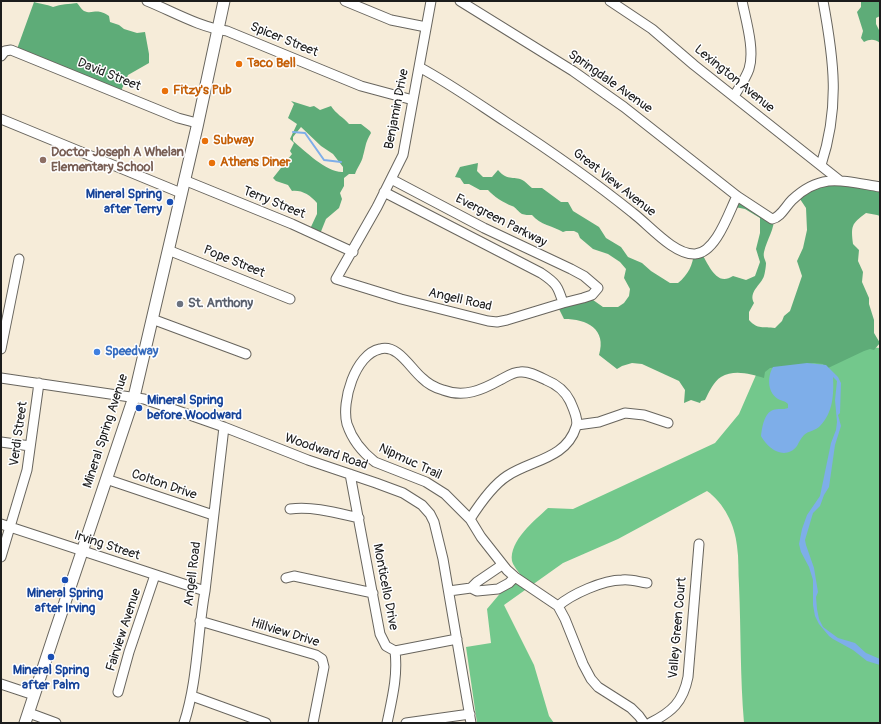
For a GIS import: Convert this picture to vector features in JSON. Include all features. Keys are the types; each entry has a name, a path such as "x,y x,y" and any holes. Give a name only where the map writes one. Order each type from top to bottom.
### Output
{"main road":[{"name":"Mineral Spring Avenue","path":"27,718 132,397 168,250 224,1"}],"street":[{"name":"Spicer Street","path":"147,1 195,22 218,30 228,31 361,86 413,100"},
{"path":"344,1 391,20 426,27"},
{"name":"Benjamin Drive","path":"336,279 353,252 403,156 431,1"},
{"name":"Springdale Avenue","path":"460,1 573,71 624,107 736,196"},
{"name":"Lexington Avenue","path":"610,1 652,29 694,65 839,180"},
{"path":"734,96 749,69 751,50 742,1"},
{"path":"821,165 831,127 834,87 833,64 823,1"},
{"name":"David Street","path":"1,56 5,51 11,50 178,118 197,123"},
{"name":"Great View Avenue","path":"419,67 480,104 550,151 598,185 680,251 695,254 702,253 709,248 716,239 736,196"},
{"path":"1,119 181,193"},
{"name":"Evergreen Parkway","path":"391,179 491,231 571,269 584,276 598,288"},
{"name":"Terry Street","path":"184,180 292,224 353,252"},
{"path":"736,196 772,219 776,218 782,213 789,203 799,194 811,186 824,182 839,180 880,187"},
{"path":"384,192 541,273 553,281 556,285 563,303"},
{"name":"Pope Street","path":"168,250 290,299"},
{"path":"1,348 19,259"},
{"name":"Angell Road","path":"336,279 401,299 488,322 507,320 592,295 598,288"},
{"path":"152,318 246,354"},
{"name":"Nipmuc Trail","path":"577,425 571,404 562,389 549,381 527,372 519,372 509,375 477,392 457,393 445,391 430,384 394,351 387,348 379,349 372,353 357,368 352,379 346,402 347,422 355,442 368,457 375,462 426,482 445,494 470,519 481,537 502,565 515,577 558,606 591,679 602,691 633,710 644,723"},
{"name":"Woodward Road","path":"1,378 144,398 224,427 258,442 403,493 422,505 430,514 434,522 443,559 471,723"},
{"name":"Verdi Street","path":"1,557 27,470 39,383"},
{"path":"470,519 478,507 506,477 517,470 556,453 571,438 577,425 599,422 625,414 644,415 668,424"},
{"name":"Angell Road","path":"184,723 192,696 224,427"},
{"path":"1,442 30,446"},
{"name":"Monticello Drive","path":"350,474 380,634 386,646 395,652"},
{"name":"Colton Drive","path":"106,479 213,515"},
{"path":"290,509 308,508 359,518"},
{"name":"Irving Street","path":"1,524 205,591"},
{"name":"Valley Green Court","path":"650,723 673,709 686,687 699,544"},
{"path":"471,588 477,582 502,565"},
{"name":"Fairview Avenue","path":"118,692 129,652 155,575"},
{"path":"286,578 294,576 373,593"},
{"path":"448,591 471,588 477,591 498,589 509,584 515,577"},
{"path":"558,606 564,600 614,580 633,580 647,583"},
{"name":"Hillview Drive","path":"200,621 316,655 322,659 324,668 313,723"},
{"path":"387,723 397,665 395,652 457,639"},
{"path":"1,684 34,695"},
{"path":"192,696 266,723"},
{"path":"406,723 470,714"},
{"path":"27,718 56,723"}],"green space":[{"path":"861,1 880,1 880,16 876,18 876,24 880,32 880,43 872,40 864,42 861,38 863,31 857,12 861,7"},
{"path":"34,2 53,7 77,3 84,11 105,13 109,16 110,22 119,25 124,29 137,33 145,32 149,63 128,75 121,91 17,49"},
{"path":"291,101 310,107 314,106 320,110 331,106 349,124 361,124 371,133 362,160 355,174 349,174 344,178 344,186 340,193 342,199 339,208 326,219 320,234 310,229 317,214 317,203 306,194 299,191 292,191 288,185 276,181 273,178 292,154 290,151 294,143 290,139 297,124 288,118 294,104","holes":["301,127 321,146 333,154 343,167 343,172 330,169 316,161 293,141 293,137"]},
{"path":"478,163 477,171 483,177 492,177 498,170 505,176 521,179 532,188 542,188 561,202 568,202 573,211 599,227 606,238 621,247 628,257 642,263 651,271 670,283 678,283 685,277 691,265 694,252 699,250 713,272 721,279 727,279 733,276 746,280 755,276 760,262 756,249 760,233 760,218 745,209 730,206 735,198 774,216 772,230 764,252 766,263 764,275 753,295 754,303 749,312 749,320 755,325 761,327 775,328 790,311 802,276 797,261 803,248 807,230 806,208 796,193 841,176 880,185 880,216 866,213 857,220 853,226 852,233 853,244 859,250 858,261 863,272 862,282 869,298 869,304 874,320 874,333 880,343 874,350 870,349 864,351 826,369 823,364 814,363 770,368 765,372 764,378 742,373 731,373 716,381 705,400 701,401 700,403 691,400 684,403 685,390 679,381 642,364 632,363 617,369 599,355 601,346 598,332 593,327 580,321 564,319 556,303 586,295 603,307 618,307 624,303 629,296 630,289 624,278 626,269 620,262 608,254 593,249 580,238 578,233 574,231 563,232 543,223 532,215 522,214 488,190 480,190 469,184 464,184 460,178 455,177 460,167"},
{"path":"849,345 880,348 880,723 744,723 738,551 736,538 728,515 719,502 707,491 618,539 563,563 504,605 534,665 549,716 554,723 477,723 466,647 491,643 487,609 503,590 520,574 512,561 512,553 519,539 530,525 548,508 573,509 715,443 739,414 759,368"}],"water":[{"path":"807,363 826,365 838,377 841,383 840,413 838,415 841,426 835,445 829,487 820,506 813,513 805,540 814,568 818,592 816,597 819,619 823,627 838,638 855,643 866,653 880,659 880,665 867,661 853,650 833,639 819,624 815,616 813,605 813,580 799,544 807,515 820,496 831,443 836,430 837,422 835,400 837,381 833,377 832,403 828,415 818,428 804,435 797,446 792,450 787,453 777,452 764,441 761,436 767,414 775,409 788,408 788,404 776,397 770,390 769,380 773,367"}],"waterway":[{"path":"293,132 305,133 324,160 341,162"}],"place":[{"name":"Taco Bell","path":"239,64"},
{"name":"Fitzy's Pub","path":"165,91"},
{"name":"Subway","path":"205,141"},
{"name":"Doctor Joseph A Whelan Elementary School","path":"43,160"},
{"name":"Athens Diner","path":"212,163"},
{"name":"Mineral Spring after Terry","path":"170,202"},
{"name":"St. Anthony","path":"180,304"},
{"name":"Speedway","path":"97,352"},
{"name":"Mineral Spring before Woodward","path":"139,408"},
{"name":"Mineral Spring after Irving","path":"65,580"},
{"name":"Mineral Spring after Palm","path":"51,657"}]}
